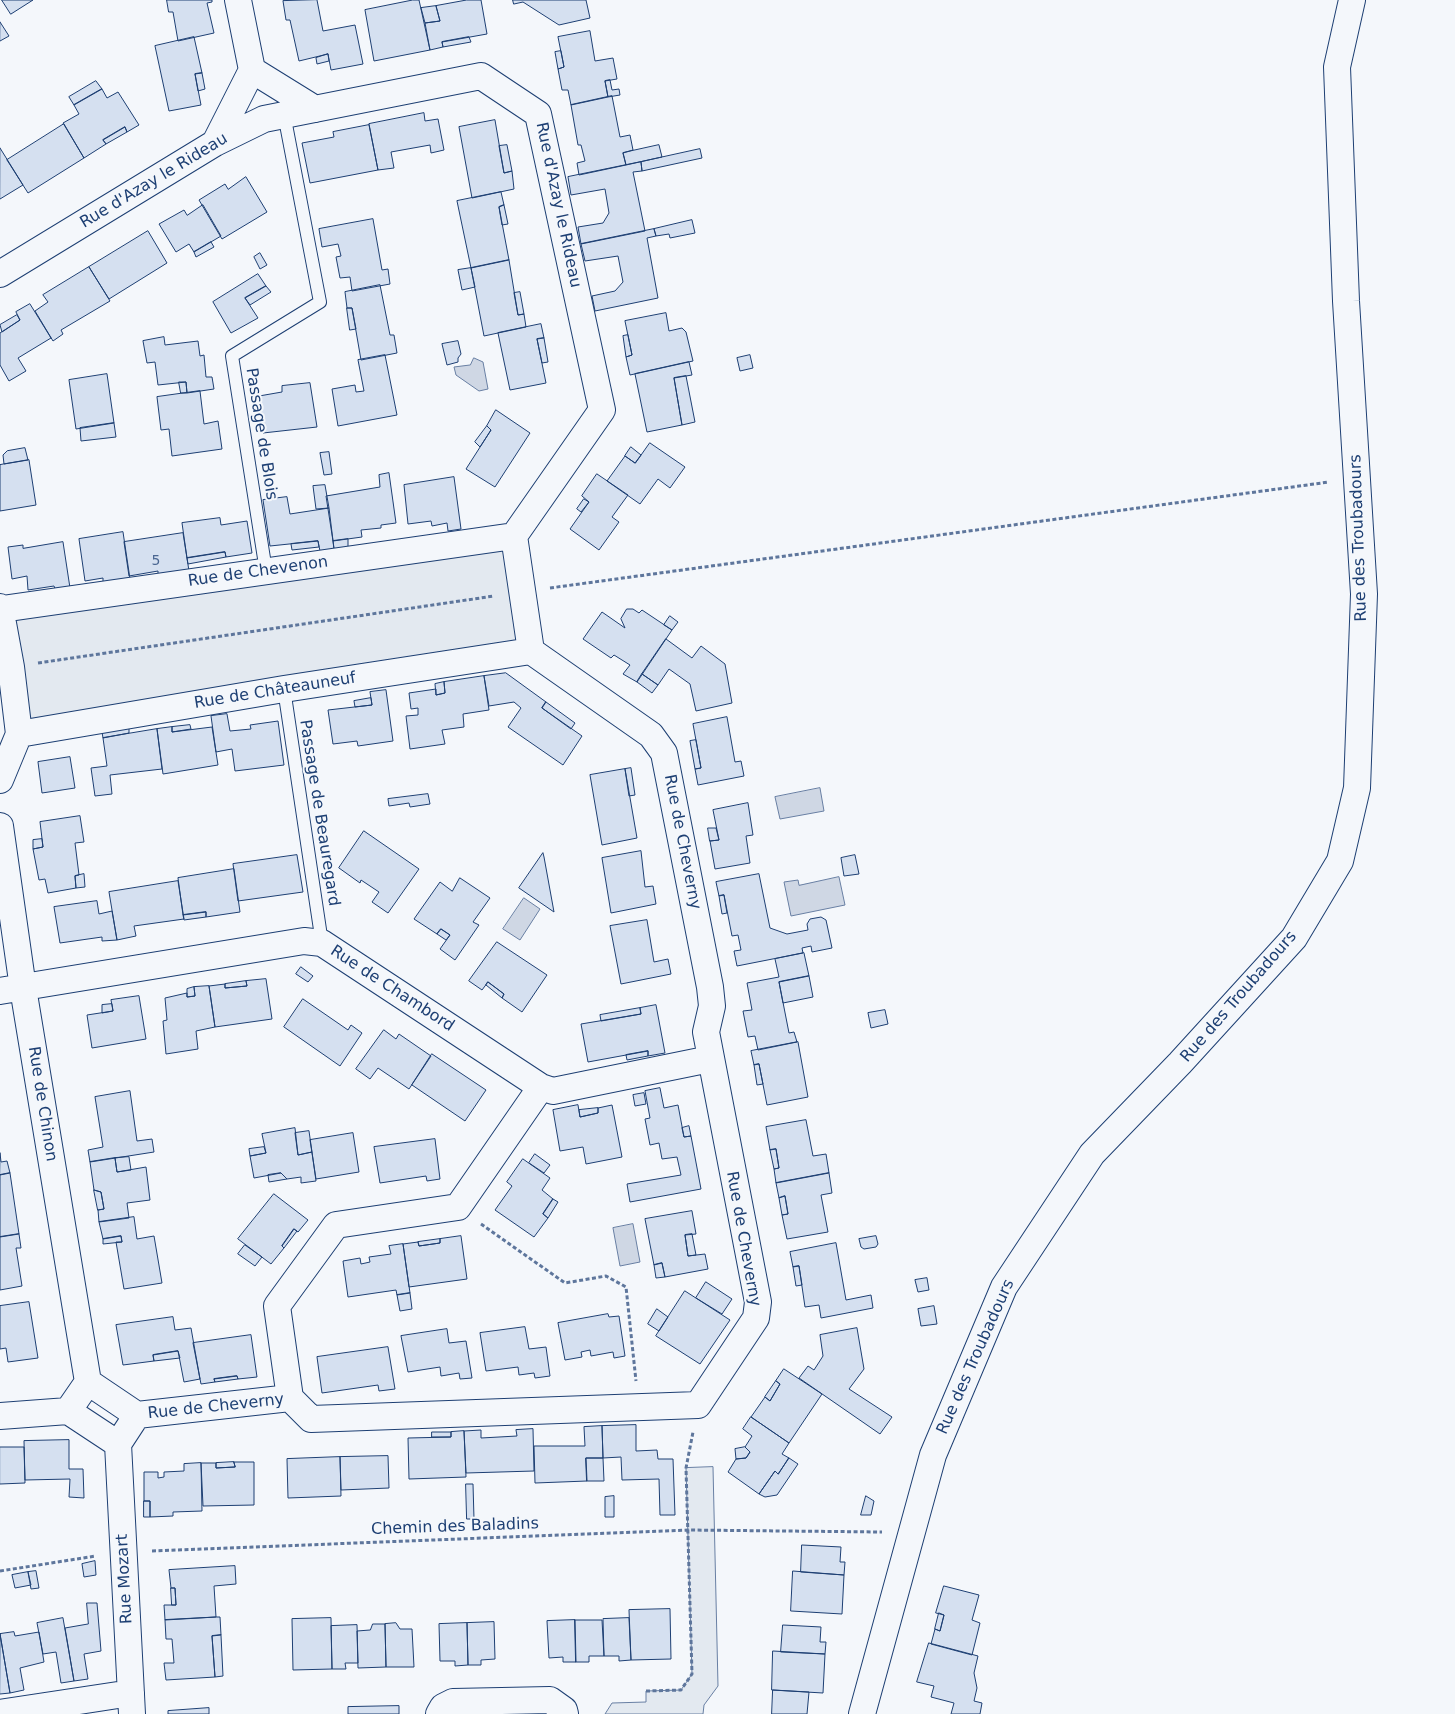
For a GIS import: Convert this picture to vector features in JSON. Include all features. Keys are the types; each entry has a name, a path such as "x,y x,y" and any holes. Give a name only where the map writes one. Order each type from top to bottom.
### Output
{"street":[{"path":"215,143 252,70 238,0"},
{"name":"Rue des Troubadours","path":"862,1714 933,1455 1004,1287 1092,1154 1180,1064 1294,938 1340,861 1357,788 1364,594 1346,301 1337,67 1352,0"},
{"path":"252,70 315,109"},
{"name":"Rue d'Azay le Rideau","path":"0,274 215,143 264,119 482,76 538,114 602,410 514,536"},
{"path":"514,536 531,651"},
{"name":"Rue de Chevenon","path":"1,608 514,536"},
{"path":"0,780 19,734 12,667 1,608"},
{"name":"Rue de Châteauneuf","path":"19,734 284,689 531,651"},
{"name":"Rue de Cheverny","path":"88,1382 137,1415 290,1398 311,1419 698,1405 756,1318 758,1302 706,1032 712,1006 710,987 664,753 651,735 531,651"},
{"name":"Rue de Chinon","path":"0,826 12,989 88,1382"},
{"name":"Rue de Chambord","path":"12,989 304,941 322,943 541,1087 553,1091 710,1059"},
{"path":"290,1398 277,1306 336,1225 458,1207 541,1087"},
{"path":"68,1411 88,1382"},
{"path":"0,1416 68,1411 118,1444"},
{"name":"Rue de Cheverny","path":"118,1444 137,1415"},
{"name":"Rue Mozart","path":"118,1444 131,1703"},
{"path":"439,1714 444,1707 453,1702 550,1700 564,1710 565,1714"},
{"path":"0,1713 131,1703"}],"lane":[{"name":"Passage de Blois","path":"266,571 232,356 320,302 284,114"},
{"name":"Passage de Beauregard","path":"284,689 322,943"}],"path":[{"path":"12,667 521,592 1357,478"},
{"path":"458,1207 565,1283 606,1276 626,1287 639,1406"},
{"path":"646,1691 681,1690 692,1674 686,1468 698,1405"},
{"name":"Chemin des Baladins","path":"0,1571 123,1552 688,1530 912,1533"}],"shaded area":[{"path":"474,358 483,362 488,389 479,391 456,375 454,367 470,365"},
{"path":"514,536 531,651 19,734 2,609"},
{"path":"820,788 824,811 780,819 775,797"},
{"path":"839,877 845,905 791,916 784,882 798,880 799,885"},
{"path":"524,898 540,909 520,940 503,929"},
{"path":"633,1224 640,1262 620,1266 613,1228"},
{"path":"713,1467 718,1686 704,1705 703,1714 605,1714 612,1703 646,1702 646,1691 681,1690 692,1674 686,1468"}],"building":[{"path":"2,0 33,0 11,14"},
{"path":"167,0 212,0 212,2 207,3 214,33 178,41 173,12 169,12"},
{"path":"317,0 323,31 355,25 363,64 331,70 328,54 299,61 290,20 286,20 283,1"},
{"path":"419,0 430,50 374,61 365,10"},
{"path":"467,0 481,0 487,34 442,42 443,47 430,50 425,23 440,21 436,6"},
{"path":"513,0 586,0 590,18 559,25 523,2 514,4"},
{"path":"436,6 440,21 425,23 421,8"},
{"path":"0,22 9,36 0,41"},
{"path":"590,31 595,61 613,58 617,79 605,81 608,97 571,105 568,90 562,90 558,69 564,67 558,37"},
{"path":"194,37 202,73 195,74 201,105 169,111 155,46"},
{"path":"469,37 471,42 443,47 442,42"},
{"path":"561,51 564,67 558,69 555,52"},
{"path":"328,54 329,61 317,64 316,58"},
{"path":"202,73 205,89 198,91 195,74"},
{"path":"610,80 612,90 619,89 620,95 608,97 605,81"},
{"path":"96,81 102,89 74,105 69,97"},
{"path":"102,89 107,98 118,92 139,125 127,132 125,127 103,140 106,144 84,158 63,123 79,114 74,105"},
{"path":"612,96 620,137 630,135 633,150 623,153 626,165 579,175 577,163 585,161 581,145 578,145 571,105"},
{"path":"424,113 425,121 438,119 444,150 431,153 430,145 391,152 394,168 378,170 369,124"},
{"path":"495,120 504,173 512,171 514,189 472,198 459,127"},
{"path":"64,124 84,158 28,193 7,160"},
{"path":"369,125 378,170 310,183 302,143 334,137 333,132"},
{"path":"125,127 127,132 106,144 103,140"},
{"path":"507,145 512,171 504,173 499,146"},
{"path":"659,145 662,157 626,165 623,153"},
{"path":"0,148 23,185 0,199"},
{"path":"700,149 702,158 642,171 641,162"},
{"path":"641,162 642,171 633,172 645,231 581,244 578,227 603,223 609,213 605,189 571,195 568,177"},
{"path":"246,177 267,212 222,239 199,200 225,184 228,189"},
{"path":"501,192 504,205 499,207 509,260 471,268 457,201"},
{"path":"203,205 221,236 194,252 189,244 176,252 159,224 184,210 187,215"},
{"path":"504,205 508,224 502,225 499,207"},
{"path":"373,219 382,270 388,269 390,284 352,291 350,277 340,278 336,257 341,256 338,244 322,247 319,229"},
{"path":"692,220 695,233 670,238 669,234 656,236 654,229"},
{"path":"654,229 656,236 647,238 658,298 595,311 592,296 615,291 623,282 618,256 585,261 581,244"},
{"path":"148,231 167,263 109,299 89,267"},
{"path":"211,242 214,247 196,257 194,252"},
{"path":"260,253 267,265 260,269 254,257"},
{"path":"509,260 518,315 524,314 526,327 484,336 471,268"},
{"path":"89,267 110,301 61,330 63,334 53,341 35,311 48,302 43,295"},
{"path":"471,268 475,287 462,290 458,270"},
{"path":"258,274 266,286 245,298 258,318 231,333 213,302"},
{"path":"380,285 390,335 394,335 397,353 361,360 352,308 347,308 345,292"},
{"path":"266,286 271,292 250,305 245,298"},
{"path":"520,292 524,314 518,315 514,293"},
{"path":"30,304 51,338 18,358 26,371 9,381 0,365 0,333 20,320 16,312"},
{"path":"347,308 352,308 356,329 350,330"},
{"path":"666,313 669,331 682,328 686,332 693,361 630,375 626,357 632,355 625,321"},
{"path":"17,315 20,320 2,332 0,325"},
{"path":"541,324 544,338 537,339 546,383 510,390 498,333"},
{"path":"628,335 632,355 626,357 623,336"},
{"path":"164,337 165,345 198,341 200,356 204,355 206,377 212,377 214,389 187,393 186,382 158,385 155,362 147,363 143,341"},
{"path":"544,338 548,362 542,363 537,339"},
{"path":"458,341 461,354 458,362 447,365 442,344"},
{"path":"385,355 397,415 338,426 332,389 355,385 356,392 364,391 358,360"},
{"path":"750,355 753,368 740,371 737,358"},
{"path":"689,362 692,375 674,378 682,425 647,432 635,374"},
{"path":"107,374 114,423 76,429 69,380"},
{"path":"686,376 695,422 682,425 674,378"},
{"path":"179,382 186,382 187,393 181,393"},
{"path":"310,383 317,427 263,433 259,396 282,392 282,386"},
{"path":"200,391 204,424 218,421 222,449 172,456 169,429 161,430 157,397"},
{"path":"496,410 530,433 495,487 466,469 491,430 487,426"},
{"path":"114,423 116,437 81,441 80,428"},
{"path":"487,426 491,430 480,447 475,442"},
{"path":"650,443 685,467 670,488 658,479 640,504 607,481 625,456 635,463"},
{"path":"631,447 641,455 635,463 625,456"},
{"path":"25,448 28,460 4,464 3,455 7,451"},
{"path":"329,452 332,474 324,475 320,453"},
{"path":"29,460 36,505 0,511 0,465"},
{"path":"389,473 396,523 381,525 381,528 361,530 362,537 333,541 326,496 380,487 379,475"},
{"path":"597,474 628,495 612,517 619,522 599,550 570,529 589,502 582,496"},
{"path":"454,477 461,529 448,531 447,523 432,526 431,521 408,524 404,485"},
{"path":"325,485 329,508 316,509 313,486"},
{"path":"287,497 290,514 329,508 334,549 320,551 318,541 270,546 263,500"},
{"path":"584,499 589,502 581,512 577,509"},
{"path":"220,518 221,525 247,521 252,553 226,557 225,552 187,558 182,523"},
{"path":"123,532 130,579 103,584 103,578 85,581 79,539"},
{"path":"183,533 189,571 158,575 158,571 129,576 124,542"},
{"path":"348,539 348,547 334,549 333,541"},
{"path":"318,541 319,547 292,550 291,544"},
{"path":"63,542 70,588 56,591 54,586 28,590 27,576 12,579 8,547 23,545 23,548"},
{"path":"225,552 226,557 188,564 187,558"},
{"path":"627,609 633,609 639,613 642,610 672,630 637,682 623,674 630,665 614,655 611,658 583,639 602,612 625,628 621,619"},
{"path":"670,616 678,622 672,630 664,625"},
{"path":"666,639 692,658 701,646 725,664 732,703 696,711 690,684 669,669 658,685 642,674"},
{"path":"506,673 546,702 542,708 582,736 563,765 508,727 521,708 514,702 489,706 484,676"},
{"path":"642,674 658,685 652,693 637,682"},
{"path":"484,676 489,710 463,714 464,727 442,730 445,744 410,749 406,716 418,715 418,708 411,709 409,693 436,689 436,695 445,693 444,682"},
{"path":"444,682 445,693 436,695 435,684"},
{"path":"386,690 393,741 358,746 357,741 333,744 328,710 372,705 370,692"},
{"path":"371,698 372,705 355,707 354,701"},
{"path":"546,702 575,723 571,729 542,708"},
{"path":"227,714 230,731 251,729 250,725 278,721 284,765 235,771 232,749 216,752 211,716"},
{"path":"727,717 735,762 741,761 744,776 698,785 695,769 701,768 693,724"},
{"path":"190,725 191,729 172,732 172,727"},
{"path":"172,727 172,732 212,727 218,765 163,774 157,729"},
{"path":"129,728 129,733 103,738 102,732"},
{"path":"157,729 162,769 110,775 112,794 95,796 91,768 107,766 103,738"},
{"path":"696,740 701,768 695,769 690,741"},
{"path":"70,757 75,788 42,793 38,762"},
{"path":"631,768 635,795 629,796 625,769"},
{"path":"625,769 637,838 602,845 590,775"},
{"path":"428,794 430,804 410,807 409,803 389,806 388,799"},
{"path":"748,803 753,835 746,836 750,863 715,869 710,841 719,840 713,810"},
{"path":"80,816 84,842 75,843 79,875 75,876 76,888 48,893 45,879 39,880 33,849 43,847 40,822"},
{"path":"708,828 716,828 719,840 710,841"},
{"path":"364,831 419,869 388,913 372,902 379,892 361,880 360,883 339,868"},
{"path":"42,839 43,847 33,849 33,840"},
{"path":"641,851 645,887 653,886 656,904 611,913 602,858"},
{"path":"543,853 544,857 554,912 519,888"},
{"path":"297,855 303,892 238,901 233,864"},
{"path":"855,855 859,874 844,876 841,858"},
{"path":"234,869 240,912 206,917 206,912 183,915 178,878"},
{"path":"84,874 85,887 76,888 75,876"},
{"path":"759,874 770,928 787,934 808,930 807,924 810,919 821,917 826,920 832,948 812,952 811,946 802,948 803,953 737,966 734,951 741,950 738,935 732,936 724,895 719,896 716,882"},
{"path":"460,878 490,898 473,922 479,925 455,960 440,949 450,935 441,929 437,934 414,919 440,882 452,891"},
{"path":"178,881 184,919 134,926 136,936 117,940 109,892"},
{"path":"724,895 727,913 722,914 719,896"},
{"path":"97,901 99,914 112,911 117,940 102,941 102,937 60,943 54,907"},
{"path":"206,912 206,917 184,920 183,915"},
{"path":"647,920 654,962 668,959 671,974 621,984 610,926"},
{"path":"441,929 450,935 446,940 437,934"},
{"path":"497,942 547,975 522,1012 502,998 504,994 488,982 482,990 469,981"},
{"path":"804,953 809,976 779,982 789,1033 794,1032 797,1042 758,1050 755,1036 748,1037 743,1011 752,1010 747,983 779,977 775,959"},
{"path":"301,967 313,976 308,982 296,974"},
{"path":"809,976 813,997 783,1003 779,982"},
{"path":"266,979 272,1019 215,1027 209,986 225,984 225,988 247,986 246,981"},
{"path":"246,981 247,986 225,988 225,984"},
{"path":"488,982 504,994 502,998 486,985"},
{"path":"209,986 215,1027 196,1031 198,1049 166,1054 163,1021 167,1020 165,998 187,993 187,997 195,996 194,987"},
{"path":"194,987 195,996 187,997 187,989"},
{"path":"139,996 146,1039 92,1048 87,1015 113,1011 111,1000"},
{"path":"303,999 348,1030 351,1025 362,1033 340,1066 284,1027"},
{"path":"112,1004 113,1011 102,1013 102,1005"},
{"path":"656,1005 665,1053 648,1056 648,1051 588,1062 581,1024 641,1014 640,1008"},
{"path":"640,1008 641,1014 601,1021 600,1015"},
{"path":"885,1010 888,1024 871,1028 868,1013"},
{"path":"384,1030 396,1039 399,1034 431,1056 409,1089 378,1068 370,1079 356,1069"},
{"path":"798,1042 808,1097 767,1105 759,1064 754,1065 751,1051"},
{"path":"648,1051 648,1056 627,1060 626,1055"},
{"path":"432,1054 486,1090 465,1121 412,1085"},
{"path":"759,1064 763,1084 757,1085 754,1065"},
{"path":"660,1088 664,1108 678,1105 684,1137 691,1136 701,1189 630,1202 627,1184 681,1175 677,1157 662,1159 659,1143 650,1145 645,1119 650,1118 645,1091"},
{"path":"130,1091 137,1141 152,1139 154,1152 90,1162 88,1150 103,1147 95,1097"},
{"path":"644,1093 646,1104 635,1106 633,1095"},
{"path":"578,1105 580,1117 598,1113 598,1108 612,1105 622,1157 586,1164 583,1147 560,1151 553,1110"},
{"path":"598,1108 598,1113 580,1117 579,1110"},
{"path":"806,1120 813,1156 826,1154 829,1173 776,1183 774,1169 779,1168 776,1149 770,1150 766,1127"},
{"path":"689,1126 691,1136 684,1137 682,1128"},
{"path":"295,1128 298,1155 312,1152 316,1181 301,1183 301,1177 287,1179 281,1173 254,1178 250,1156 266,1153 262,1134"},
{"path":"309,1131 312,1152 298,1155 295,1133"},
{"path":"353,1133 359,1172 316,1179 310,1140"},
{"path":"435,1139 440,1179 427,1181 426,1176 380,1183 374,1147"},
{"path":"264,1147 266,1153 250,1156 249,1149"},
{"path":"776,1149 779,1168 774,1169 770,1150"},
{"path":"0,1153 1,1162 7,1161 10,1173 0,1175"},
{"path":"535,1154 550,1165 544,1173 529,1163"},
{"path":"129,1157 131,1170 117,1172 115,1158"},
{"path":"115,1158 117,1172 146,1167 150,1200 127,1203 129,1218 99,1222 98,1210 104,1209 101,1192 94,1190 90,1162"},
{"path":"523,1159 550,1178 542,1190 553,1199 543,1214 548,1218 534,1237 495,1210 512,1186 507,1182"},
{"path":"10,1173 19,1234 0,1237 0,1175"},
{"path":"281,1173 287,1179 269,1182 268,1175"},
{"path":"829,1173 832,1193 821,1195 828,1232 787,1239 782,1215 788,1214 785,1196 779,1198 776,1183"},
{"path":"94,1190 101,1192 104,1209 98,1210"},
{"path":"274,1194 308,1220 298,1232 294,1229 282,1246 284,1248 271,1264 238,1239"},
{"path":"785,1196 788,1214 782,1215 779,1198"},
{"path":"553,1199 558,1202 548,1218 543,1214"},
{"path":"692,1211 696,1234 685,1235 688,1256 705,1254 708,1269 665,1277 662,1263 654,1265 645,1219"},
{"path":"134,1217 137,1239 154,1236 162,1283 124,1289 116,1242 122,1242 121,1236 103,1239 99,1222"},
{"path":"294,1229 297,1231 284,1248 282,1246"},
{"path":"19,1234 21,1248 16,1248 22,1286 0,1290 0,1237"},
{"path":"692,1234 696,1255 688,1256 685,1235"},
{"path":"121,1236 122,1242 103,1244 103,1239"},
{"path":"461,1236 467,1279 409,1287 403,1244 418,1242 419,1246 440,1243 440,1239"},
{"path":"876,1236 878,1244 876,1247 864,1249 861,1247 859,1239"},
{"path":"440,1239 440,1243 419,1246 418,1242"},
{"path":"836,1243 846,1300 871,1295 873,1308 821,1318 819,1305 805,1307 799,1266 793,1267 790,1252"},
{"path":"403,1244 410,1293 397,1295 396,1290 348,1297 343,1261 360,1258 361,1264 370,1262 369,1257 391,1254 389,1246"},
{"path":"245,1245 262,1257 255,1266 238,1254"},
{"path":"662,1263 665,1277 656,1278 654,1265"},
{"path":"799,1266 802,1285 796,1286 793,1267"},
{"path":"927,1278 929,1290 918,1292 915,1280"},
{"path":"706,1282 732,1299 722,1314 696,1298"},
{"path":"685,1291 730,1320 700,1364 656,1336"},
{"path":"410,1293 412,1309 400,1311 397,1295"},
{"path":"29,1302 38,1358 8,1362 6,1348 0,1349 0,1306"},
{"path":"934,1306 937,1324 921,1326 918,1309"},
{"path":"657,1309 668,1317 659,1331 648,1324"},
{"path":"608,1314 609,1317 619,1316 625,1356 614,1358 613,1352 591,1356 590,1350 581,1352 582,1357 565,1360 558,1323"},
{"path":"173,1317 175,1330 191,1328 200,1379 184,1382 178,1351 153,1355 154,1361 123,1365 116,1325"},
{"path":"525,1327 529,1349 546,1347 550,1376 535,1378 534,1373 519,1375 518,1367 486,1371 480,1333"},
{"path":"857,1328 864,1369 849,1389 892,1417 880,1434 799,1378 808,1366 814,1370 823,1356 820,1335"},
{"path":"447,1329 449,1343 466,1341 472,1378 460,1379 459,1373 441,1376 440,1367 408,1372 401,1336"},
{"path":"251,1335 257,1377 238,1379 237,1376 214,1379 215,1382 201,1384 193,1343"},
{"path":"388,1347 395,1389 379,1391 378,1385 322,1393 317,1357"},
{"path":"178,1351 180,1358 154,1361 153,1355"},
{"path":"784,1369 822,1394 789,1443 751,1417 765,1397 770,1401 780,1384 776,1381"},
{"path":"237,1376 238,1379 215,1382 214,1379"},
{"path":"776,1381 780,1384 770,1401 765,1397"},
{"path":"751,1417 789,1443 782,1454 789,1458 778,1474 775,1471 759,1494 728,1472 736,1459 746,1458 750,1452 745,1447 752,1436 743,1429"},
{"path":"636,1425 636,1451 657,1450 658,1459 673,1459 675,1515 660,1515 659,1479 622,1480 621,1457 603,1458 602,1426"},
{"path":"602,1426 603,1458 586,1458 587,1481 535,1483 534,1446 585,1446 584,1427"},
{"path":"533,1429 534,1471 466,1473 464,1431 481,1430 481,1438 517,1436 516,1430"},
{"path":"464,1431 466,1477 409,1479 408,1438 451,1437 451,1432"},
{"path":"432,1432 451,1432 451,1437 432,1437"},
{"path":"69,1440 69,1469 83,1469 84,1498 69,1497 70,1479 25,1480 24,1441"},
{"path":"0,1447 24,1447 25,1483 0,1484"},
{"path":"745,1447 750,1452 746,1458 736,1459 735,1449"},
{"path":"388,1456 389,1488 341,1490 340,1457"},
{"path":"340,1457 341,1496 288,1498 287,1459"},
{"path":"586,1458 603,1458 604,1481 587,1481"},
{"path":"789,1458 798,1464 777,1495 765,1497 759,1494 775,1471 778,1474"},
{"path":"234,1462 235,1467 216,1468 216,1463"},
{"path":"234,1462 254,1462 254,1505 203,1506 201,1463 216,1463 216,1468 235,1467"},
{"path":"201,1463 202,1511 173,1512 173,1516 150,1517 150,1501 144,1501 144,1472 158,1472 158,1478 164,1477 164,1472 184,1471 184,1464"},
{"path":"466,1484 473,1484 474,1519 467,1519"},
{"path":"614,1496 614,1517 605,1517 605,1497"},
{"path":"866,1496 874,1501 871,1515 861,1515"},
{"path":"144,1501 150,1501 150,1517 144,1517"},
{"path":"802,1545 841,1547 840,1562 845,1562 844,1575 801,1572"},
{"path":"95,1561 96,1575 84,1577 82,1564"},
{"path":"235,1566 236,1584 214,1586 216,1617 165,1620 164,1605 176,1605 175,1588 171,1588 169,1570"},
{"path":"36,1571 39,1588 31,1589 28,1572"},
{"path":"793,1571 844,1575 842,1614 791,1611"},
{"path":"28,1572 31,1585 15,1588 12,1575"},
{"path":"944,1586 979,1595 972,1620 980,1623 972,1655 931,1644 935,1629 940,1631 944,1615 936,1613"},
{"path":"171,1588 175,1588 176,1605 172,1605"},
{"path":"87,1603 97,1603 101,1651 84,1654 88,1679 74,1681 65,1628 88,1624"},
{"path":"670,1609 671,1659 631,1660 629,1610"},
{"path":"939,1613 944,1615 940,1631 935,1629"},
{"path":"220,1617 221,1635 212,1636 215,1677 166,1680 164,1663 174,1663 172,1639 166,1639 165,1620"},
{"path":"63,1618 74,1681 61,1683 56,1652 43,1654 37,1623"},
{"path":"331,1618 332,1669 293,1670 292,1619"},
{"path":"629,1618 631,1660 619,1661 619,1656 604,1656 603,1619"},
{"path":"575,1620 576,1662 563,1662 563,1657 549,1658 547,1621"},
{"path":"575,1620 602,1620 604,1656 589,1656 589,1662 576,1662"},
{"path":"494,1622 495,1659 481,1660 481,1665 468,1665 467,1623"},
{"path":"396,1623 400,1629 412,1629 414,1667 386,1667 385,1624"},
{"path":"467,1623 468,1665 455,1666 455,1661 440,1661 439,1624"},
{"path":"373,1624 385,1624 386,1667 358,1668 357,1631 370,1630"},
{"path":"357,1625 358,1663 345,1663 346,1669 332,1669 331,1626"},
{"path":"783,1625 821,1627 820,1642 826,1642 825,1654 781,1652"},
{"path":"14,1632 15,1636 39,1632 44,1662 20,1668 24,1690 10,1693 0,1634"},
{"path":"0,1634 10,1693 0,1694"},
{"path":"221,1635 223,1676 215,1677 212,1636"},
{"path":"929,1643 978,1656 974,1673 977,1688 974,1701 982,1703 980,1714 951,1714 954,1703 931,1697 934,1686 917,1682"},
{"path":"773,1651 825,1654 823,1693 772,1690"},
{"path":"773,1690 809,1692 807,1714 772,1714"},
{"path":"399,1706 399,1714 348,1714 348,1707"},
{"path":"209,1708 209,1714 168,1714 168,1711"}]}
